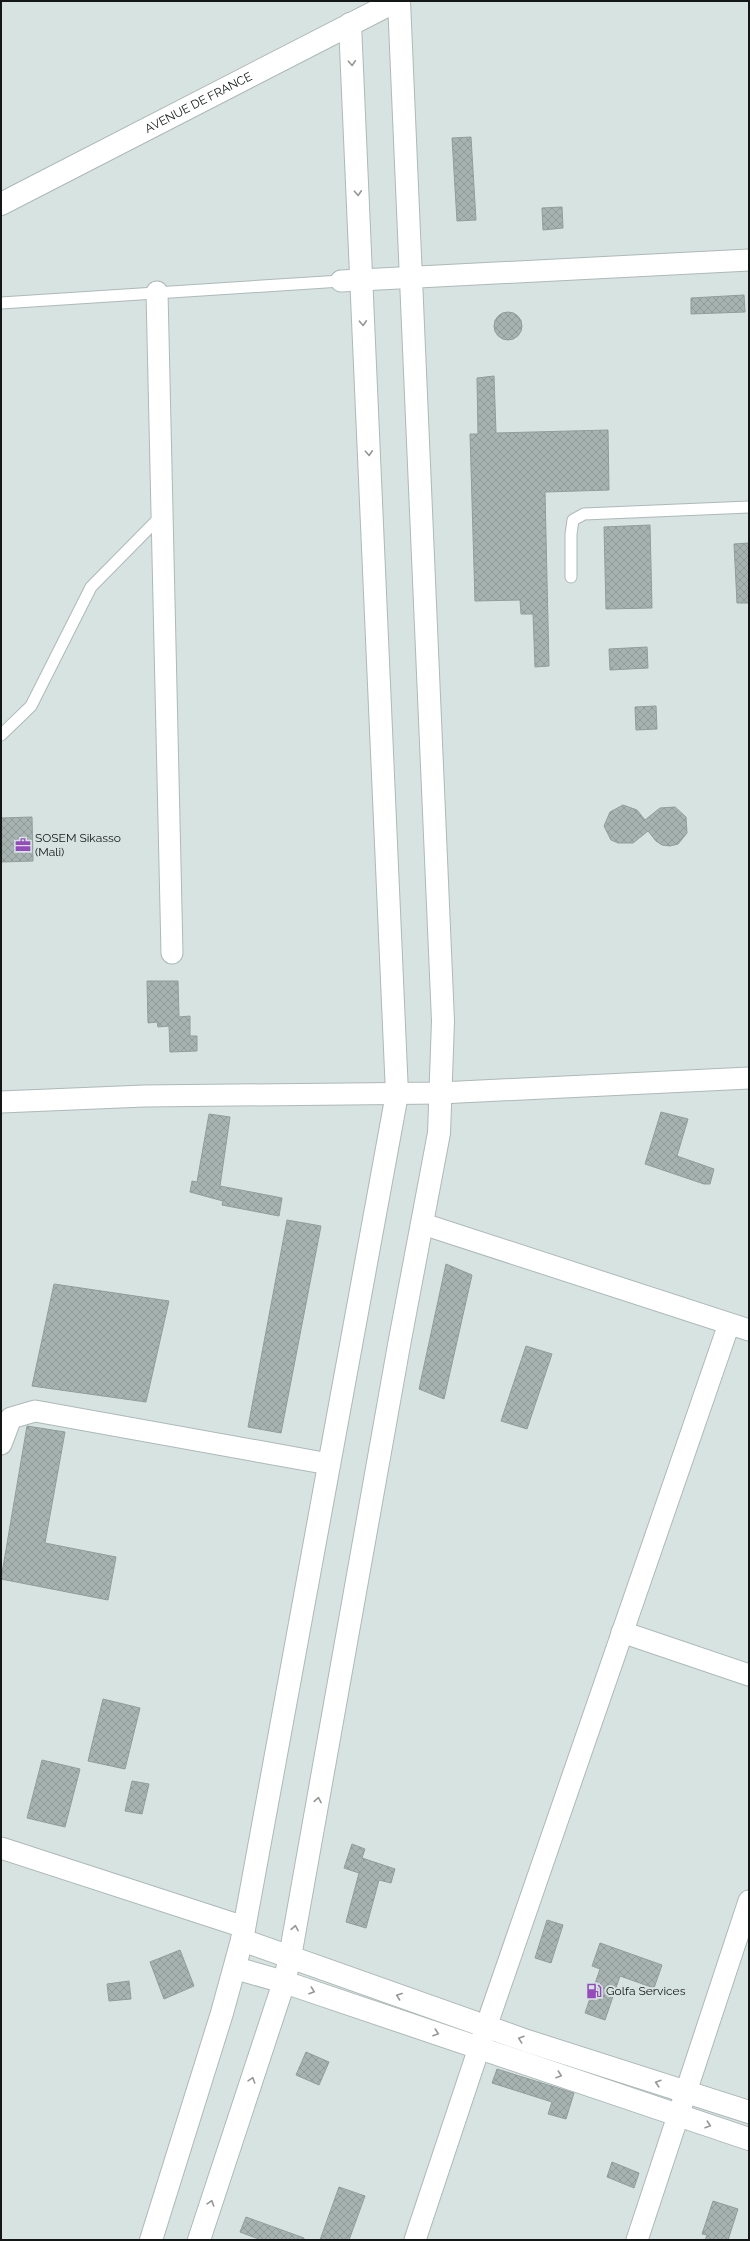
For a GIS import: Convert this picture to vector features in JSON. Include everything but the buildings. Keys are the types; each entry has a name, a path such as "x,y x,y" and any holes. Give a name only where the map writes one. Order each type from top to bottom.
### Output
{"street":[{"name":"AVENUE DE FRANCE","path":"1,204 350,24 398,1"},
{"path":"199,2240 284,1982 290,1957 399,1345 439,1133 443,1021 412,278 398,1"},
{"path":"151,2240 235,1968 243,1934 398,1094 351,281 350,24"},
{"path":"351,281 749,260"},
{"path":"157,292 172,953"},
{"path":"1,1102 144,1096 440,1093 749,1078"},
{"path":"423,1224 749,1330"},
{"path":"415,2240 479,2047 729,1324"},
{"path":"1,1444 11,1418 35,1410 329,1464"},
{"path":"622,1632 749,1675"},
{"path":"1,1848 243,1934 290,1957 486,2027 749,2112"},
{"path":"637,2240 749,1901"},
{"path":"235,1968 284,1982 749,2139"}],"lane":[{"path":"1,303 351,281"},
{"path":"571,577 570,534 573,520 584,514 749,508"},
{"path":"1,735 31,706 91,588 162,515"}],"place":[{"name":"SOSEM Sikasso (Mali)","path":"23,845"},
{"name":"Golfa Services","path":"594,1991"}]}
